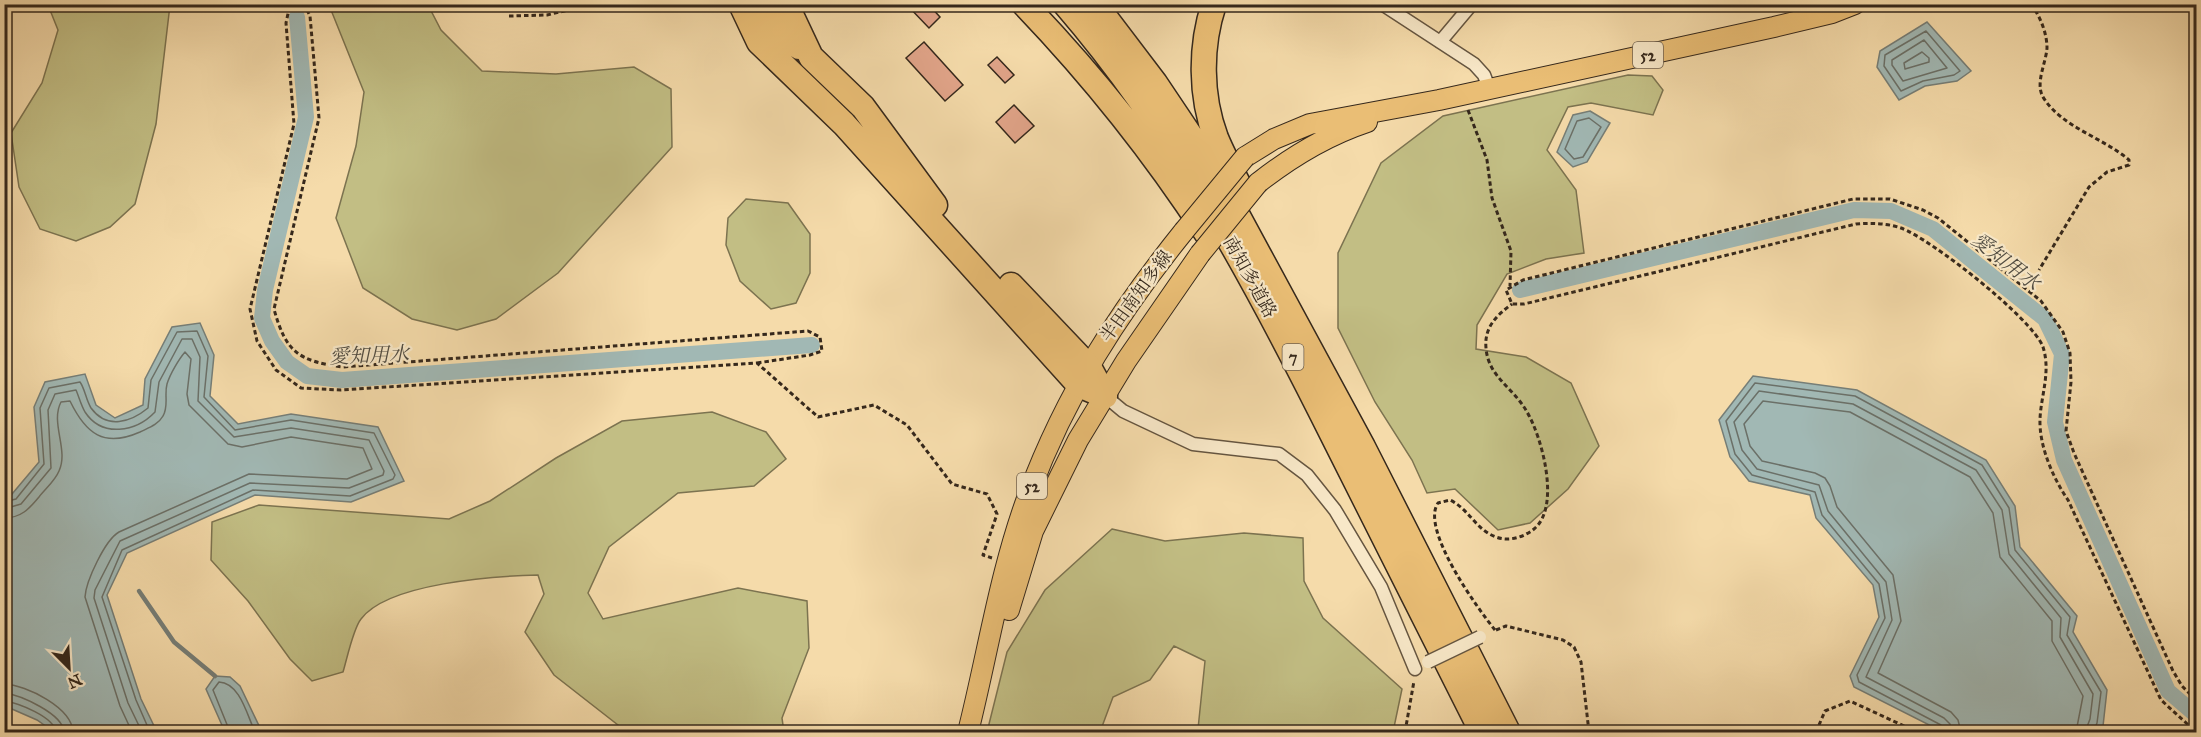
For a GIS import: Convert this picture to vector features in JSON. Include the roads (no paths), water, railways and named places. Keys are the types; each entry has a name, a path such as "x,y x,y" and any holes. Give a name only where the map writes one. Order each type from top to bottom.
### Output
{"highway":[{"path":"727,4 731,17 750,50 791,74"},
{"path":"741,4 759,42 844,124 1105,396"},
{"path":"767,4 781,33 811,57 863,107 938,209 1084,376"},
{"path":"786,4 811,57"},
{"path":"1024,4 1079,62 1165,170 1237,279 1258,289"},
{"name":"南知多道路","path":"1065,4 1132,90 1184,164 1258,289 1482,732"},
{"name":"南知多道路","path":"1095,4 1155,83 1212,168 1363,447 1508,732"},
{"path":"1214,4 1203,46 1205,84 1215,137 1253,215 1365,424 1363,447"}],"main road":[{"name":"半田南知多線","path":"968,732 1007,564 1029,494 1084,376 1103,339 1148,276 1245,157 1274,139 1310,124 1439,100 1774,27 1832,13 1855,4"},
{"name":"半田南知多線","path":"990,644 1010,609 1033,531 1078,440 1126,361 1200,254 1258,183 1283,163 1355,126 1439,100"}],"street":[{"path":"1382,4 1474,64 1484,75 1488,88"},
{"path":"1440,42 1472,4"},
{"path":"1105,396 1123,411 1193,444 1279,454 1307,475 1335,510 1381,587 1416,669"},
{"path":"1428,662 1480,637"},
{"path":"4,728 10,732"}],"water":[{"path":"1927,22 1971,71 1957,81 1925,86 1899,100 1877,67 1880,51"},
{"path":"1590,111 1610,123 1587,162 1573,167 1557,152 1573,115"},
{"path":"200,323 214,355 210,396 238,424 291,414 378,427 404,481 351,502 255,495 127,553 107,595 141,699 157,732 54,732 37,720 5,706 5,496 12,494 39,462 34,407 45,382 85,374 96,405 115,418 143,405 145,379 172,327"},
{"path":"1753,376 1857,390 1986,460 2015,506 2020,547 2077,616 2073,632 2107,690 2103,726 2096,732 1943,732 1854,687 1850,676 1879,617 1873,585 1816,518 1810,495 1749,481 1730,457 1719,420"},
{"path":"215,676 230,677 240,686 262,732 225,732 206,689"}],"waterway":[{"name":"愛知用水","path":"297,17 306,117 265,290 262,318 272,341 287,362 307,376 342,380 812,345"},
{"name":"愛知用水","path":"1520,290 1854,210 1891,211 1933,229 2045,319 2062,354 2055,422 2064,460 2168,691 2196,715"},
{"path":"139,591 174,642 215,676"}]}
